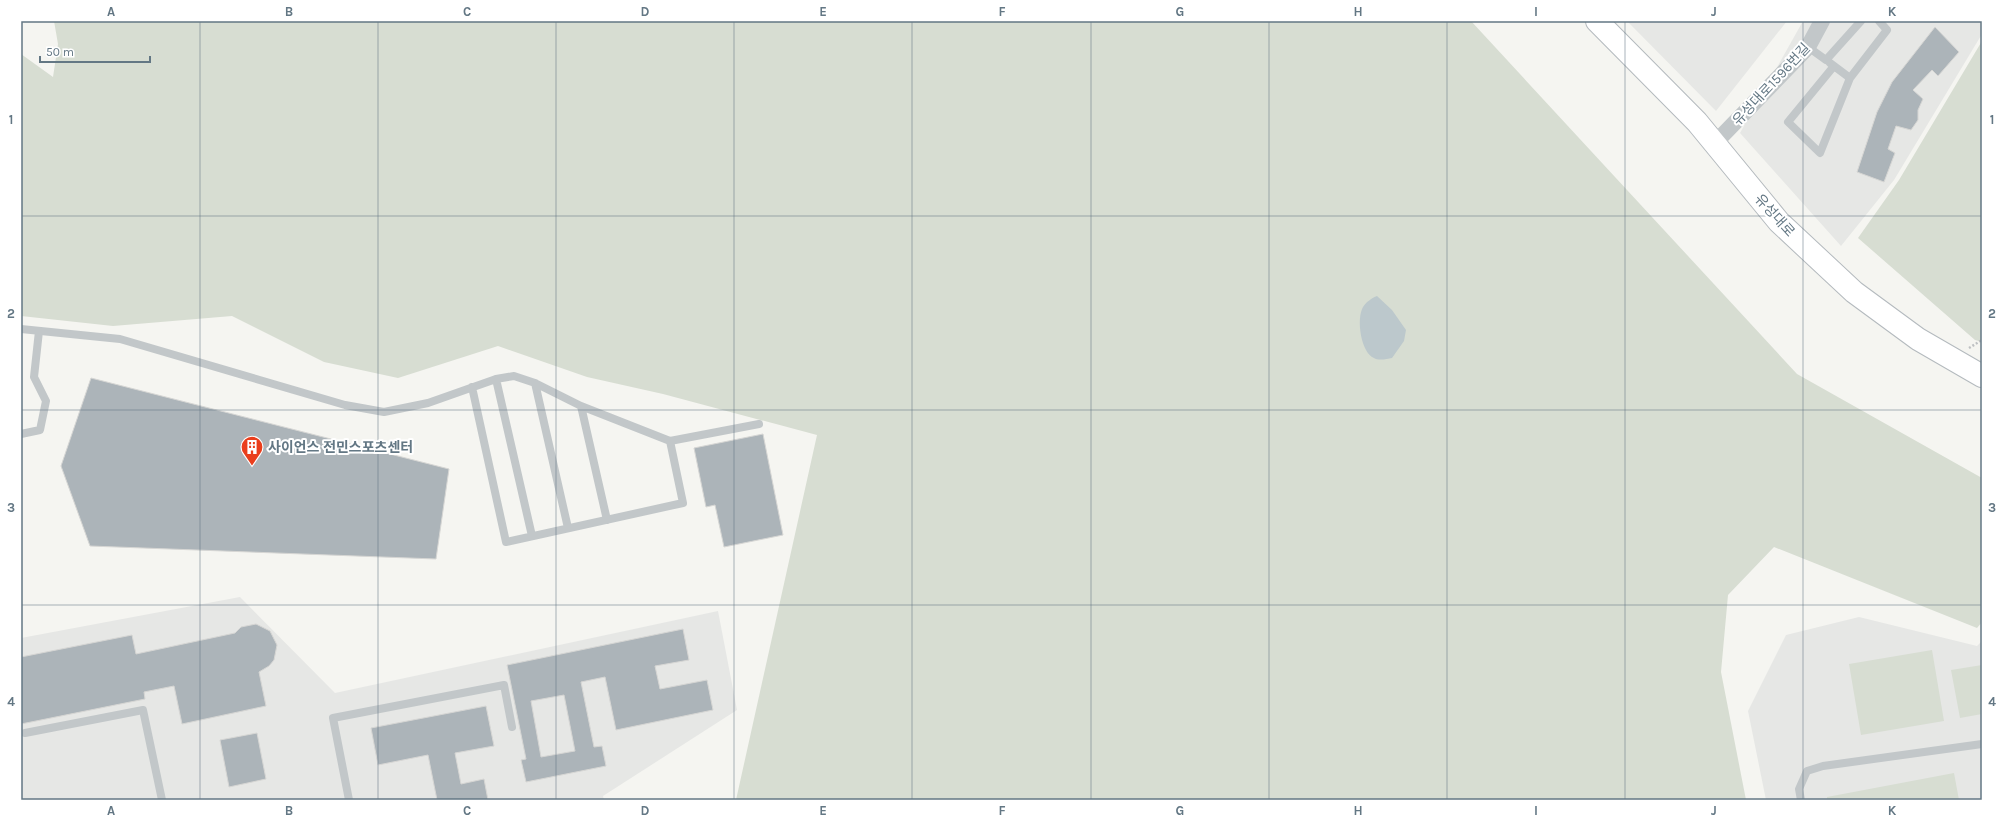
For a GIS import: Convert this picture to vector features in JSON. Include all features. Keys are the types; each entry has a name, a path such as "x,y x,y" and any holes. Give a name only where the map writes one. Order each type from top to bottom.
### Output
{"main road":[{"name":"유성대로","path":"1596,21 1697,122 1779,222 1854,292 1918,339 1982,376"}],"street":[{"name":"유성대로1596번길","path":"1715,143 1808,47 1822,21"}],"lane":[{"path":"1826,60 1862,21"},
{"path":"1834,66 1788,122 1820,153 1850,78 1887,30 1879,21"},
{"path":"1808,47 1850,78"},
{"path":"21,329 120,339 345,405 384,412 428,403 496,379 514,376 535,383 581,406 670,442 760,424"},
{"path":"21,434 40,430 46,401 34,377 39,331"},
{"path":"496,379 532,536"},
{"path":"535,383 568,528"},
{"path":"472,387 506,542 683,503 670,442"},
{"path":"581,406 607,520"},
{"path":"349,800 333,718 504,685 512,727"},
{"path":"25,733 144,710 162,800"},
{"path":"1802,800 1799,789 1807,771 1824,766 1982,744"}],"shaded area":[{"path":"54,21 1471,21 1797,374 1982,478 1982,622 1977,628 1774,547 1728,595 1721,672 1746,800 736,800 817,435 663,394 587,377 498,346 398,378 324,362 232,316 113,326 21,316 21,54 53,77 58,44"},
{"path":"1627,21 1787,21 1716,111"},
{"path":"1803,21 1982,21 1982,34 1894,180 1841,246 1740,133"},
{"path":"1982,41 1982,342 1975,340 1858,238 1899,180"},
{"path":"1377,296 1392,310 1406,330 1404,341 1392,358 1383,360 1374,358 1366,350 1360,327 1361,312 1363,307 1369,300"},
{"path":"240,597 335,693 718,611 737,710 603,796 604,800 21,800 21,638"},
{"path":"1859,617 1977,646 1982,641 1982,800 1766,800 1748,711 1786,635"},
{"path":"1932,650 1944,721 1861,735 1849,664"},
{"path":"1982,665 1982,714 1960,718 1951,670"},
{"path":"1954,773 1959,800 1827,800 1827,797"}],"building":[{"path":"1935,27 1959,52 1938,76 1932,70 1913,90 1923,99 1918,110 1918,120 1911,130 1896,126 1888,149 1895,153 1884,182 1857,172 1877,112 1892,82"},
{"name":"사이언스 전민스포츠센터","path":"91,378 449,469 436,559 90,546 61,466"},
{"path":"763,434 783,535 724,547 715,505 706,507 694,448"},
{"path":"256,624 270,631 277,645 274,660 269,666 259,672 266,706 182,724 174,686 144,692 145,699 21,724 21,657 132,635 136,654 235,633 241,627"},
{"path":"683,629 689,660 655,666 660,689 707,680 713,710 616,730 605,677 581,682 594,747 602,746 606,766 526,782 521,760 526,759 507,665","holes":["564,695 575,751 541,757 531,701"]},
{"path":"486,706 494,746 455,753 461,784 484,779 488,800 437,800 428,755 378,765 371,728"},
{"path":"257,733 266,779 229,787 220,740"}],"place":[{"name":"사이언스 전민스포츠센터","path":"252,466"}]}
